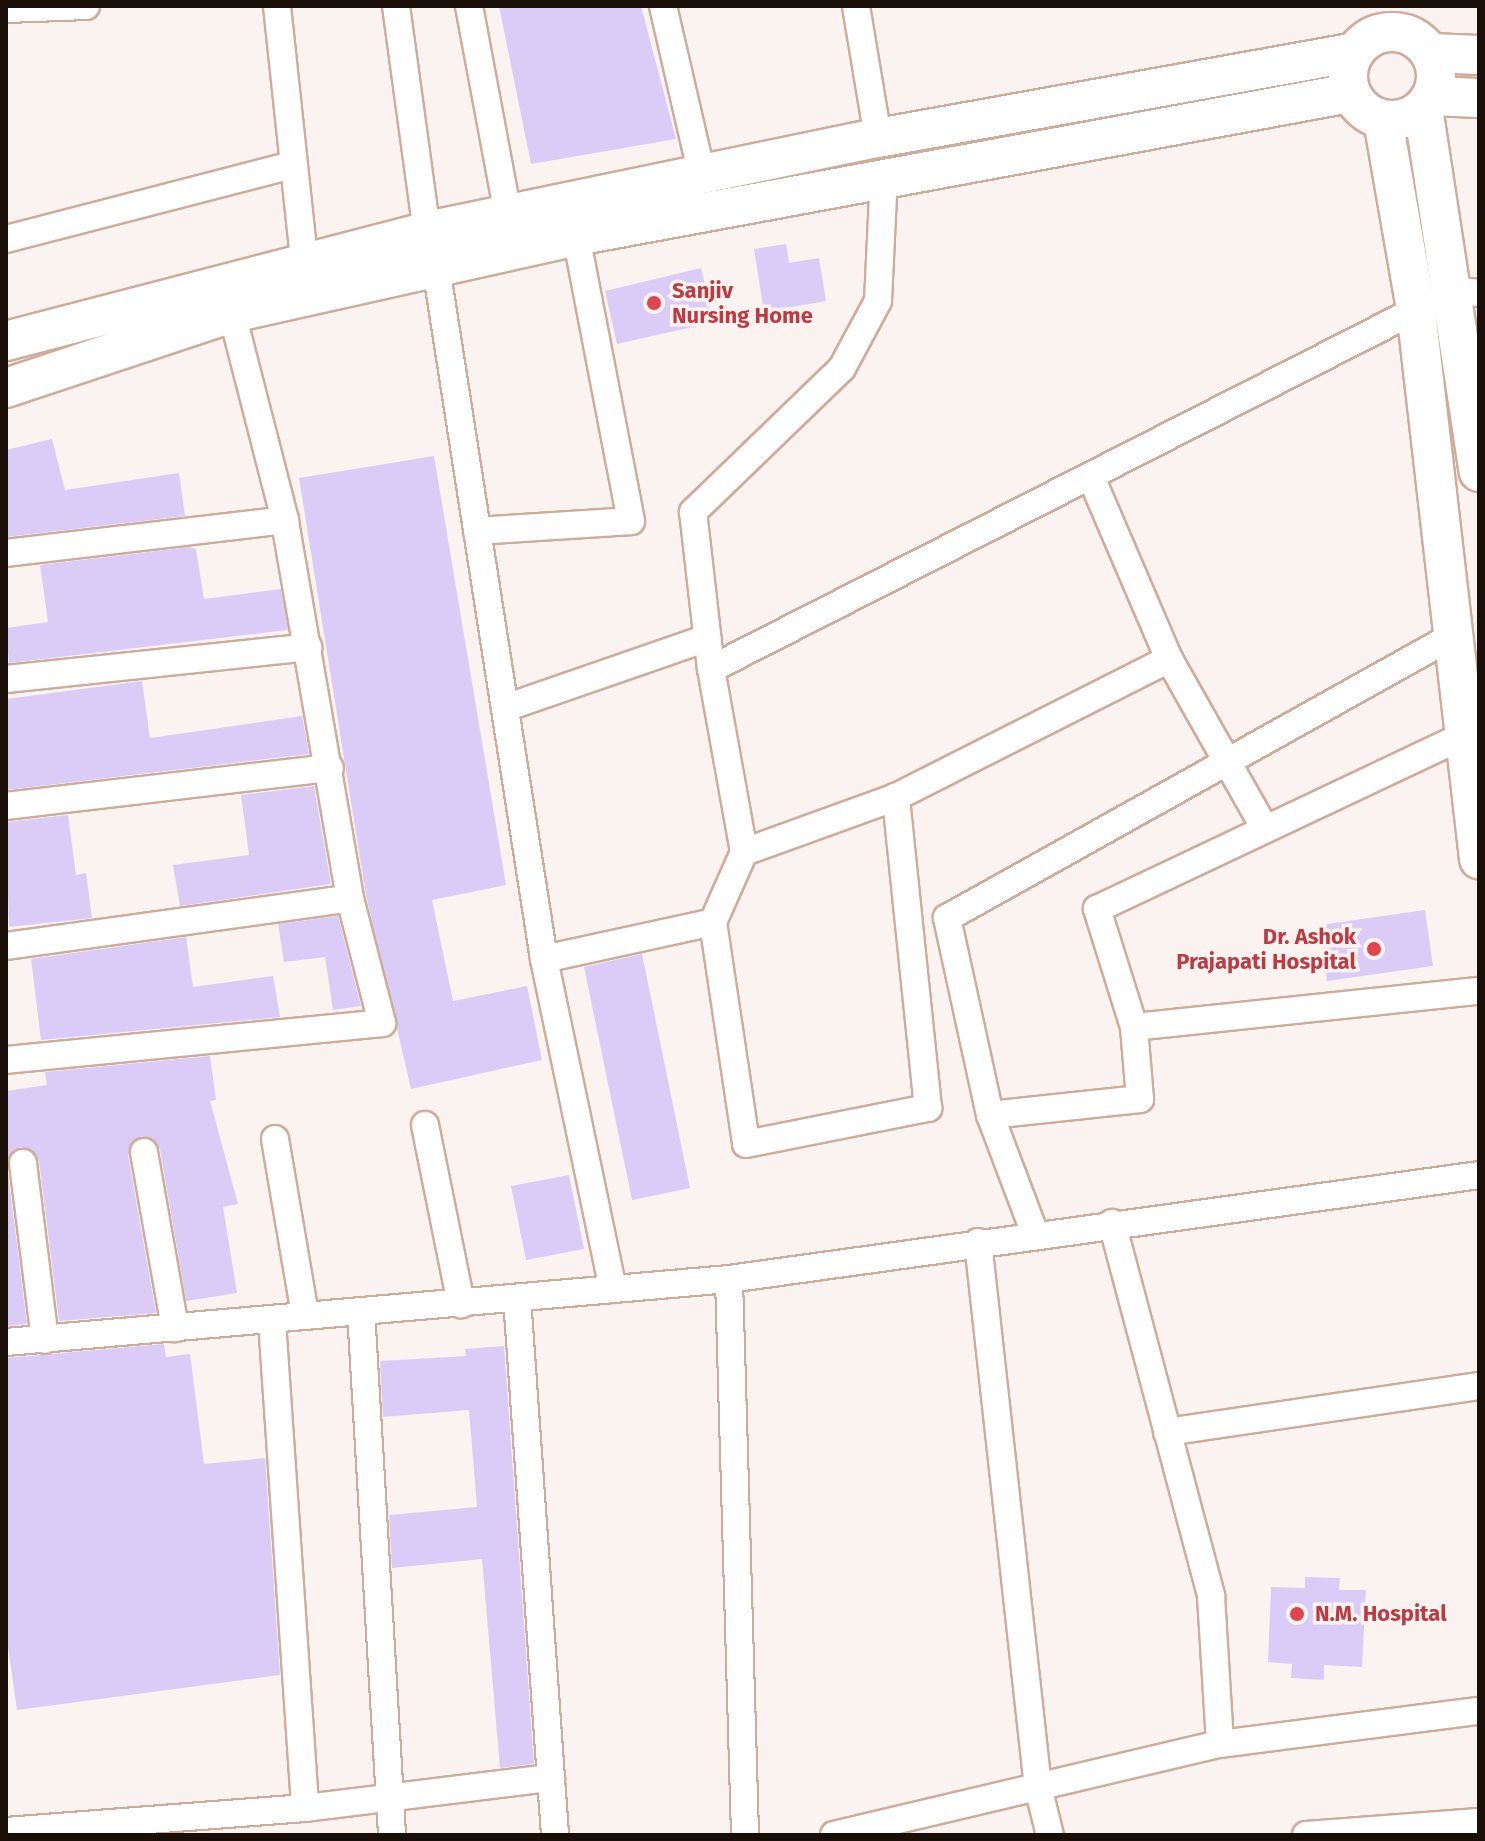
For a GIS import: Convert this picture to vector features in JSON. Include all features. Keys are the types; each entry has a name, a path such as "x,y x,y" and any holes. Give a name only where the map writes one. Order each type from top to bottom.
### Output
{"street":[{"path":"6,9 86,6"},
{"path":"277,6 304,259"},
{"path":"396,6 427,231"},
{"path":"469,6 508,214"},
{"path":"663,6 702,175"},
{"path":"856,6 878,138"},
{"path":"6,388 232,313 576,236 884,176 1350,93 1391,31"},
{"path":"1391,31 1427,102 1465,291 1479,472"},
{"path":"6,341 304,259 427,231 1391,31 1479,55"},
{"path":"1350,93 1383,120 1416,310 1458,633 1479,859"},
{"path":"1383,120 1427,102 1479,98"},
{"path":"6,239 293,165"},
{"path":"884,176 878,301 842,368 693,512 711,669 744,852 713,922 746,1144 928,1108 896,797"},
{"path":"477,531 631,521 576,236"},
{"path":"436,267 544,959 613,1289"},
{"path":"711,669 1416,310"},
{"path":"6,1060 382,1023 350,898 285,520 232,313"},
{"path":"1091,477 1169,659 1232,759 1265,829"},
{"path":"6,553 285,520"},
{"path":"1035,1234 990,1115 947,918 1458,633"},
{"path":"505,708 707,638"},
{"path":"6,679 308,647"},
{"path":"744,852 896,797 1169,659"},
{"path":"990,1115 1140,1099 1134,1027 1097,909 1469,733"},
{"path":"6,806 330,768"},
{"path":"6,946 350,898"},
{"path":"544,959 713,922"},
{"path":"1134,1027 1479,991"},
{"path":"425,1125 461,1304"},
{"path":"275,1139 305,1315"},
{"path":"144,1152 175,1328"},
{"path":"23,1163 45,1340"},
{"path":"6,1342 729,1279 1112,1223 1479,1175"},
{"path":"1112,1223 1211,1596 1220,1744"},
{"path":"978,1242 1038,1787 1050,1835"},
{"path":"729,1279 745,1835"},
{"path":"517,1298 555,1835"},
{"path":"361,1311 392,1835"},
{"path":"272,1321 305,1808"},
{"path":"1167,1432 1479,1386"},
{"path":"834,1835 1220,1744 1479,1711"},
{"path":"6,1831 390,1800 551,1778"},
{"path":"1306,1835 1479,1822"}],"building":[{"path":"499,6 641,6 676,139 531,164"},
{"path":"786,244 789,263 819,258 826,301 764,312 754,249"},
{"path":"701,268 714,322 617,344 605,291"},
{"path":"52,439 65,490 179,473 185,516 6,537 6,450"},
{"path":"434,456 506,885 432,900 453,1001 527,986 542,1060 411,1089 366,895 299,478"},
{"path":"189,547 196,549 204,599 281,589 288,630 9,663 6,628 48,622 40,565"},
{"path":"142,681 150,738 302,716 309,754 6,790 6,699"},
{"path":"314,786 331,884 180,906 173,865 249,855 241,795"},
{"path":"68,815 76,875 86,873 92,918 9,927 6,822"},
{"path":"1425,910 1433,966 1327,981 1320,925"},
{"path":"338,916 361,1006 333,1010 325,957 284,962 278,924"},
{"path":"186,937 193,987 273,976 280,1017 41,1040 31,959"},
{"path":"642,954 690,1188 632,1200 584,967"},
{"path":"210,1056 216,1100 210,1101 238,1204 223,1207 237,1293 186,1301 160,1149 142,1136 128,1155 156,1313 59,1321 39,1161 20,1147 7,1165 27,1324 6,1326 6,1091 47,1085 45,1072"},
{"path":"569,1175 584,1249 526,1260 511,1186"},
{"path":"164,1344 166,1357 190,1354 204,1464 265,1458 280,1675 17,1710 6,1633 6,1358"},
{"path":"504,1346 534,1764 500,1768 482,1559 392,1568 389,1515 477,1507 469,1410 383,1417 380,1361 466,1356 465,1349"},
{"path":"1305,1577 1340,1578 1339,1590 1366,1590 1362,1667 1324,1665 1324,1680 1291,1678 1292,1664 1268,1662 1271,1587 1305,1588"}],"place":[{"name":"Sanjiv Nursing Home","path":"654,303"},
{"name":"Dr. Ashok Prajapati Hospital","path":"1374,949"},
{"name":"N.M. Hospital","path":"1297,1614"}]}
